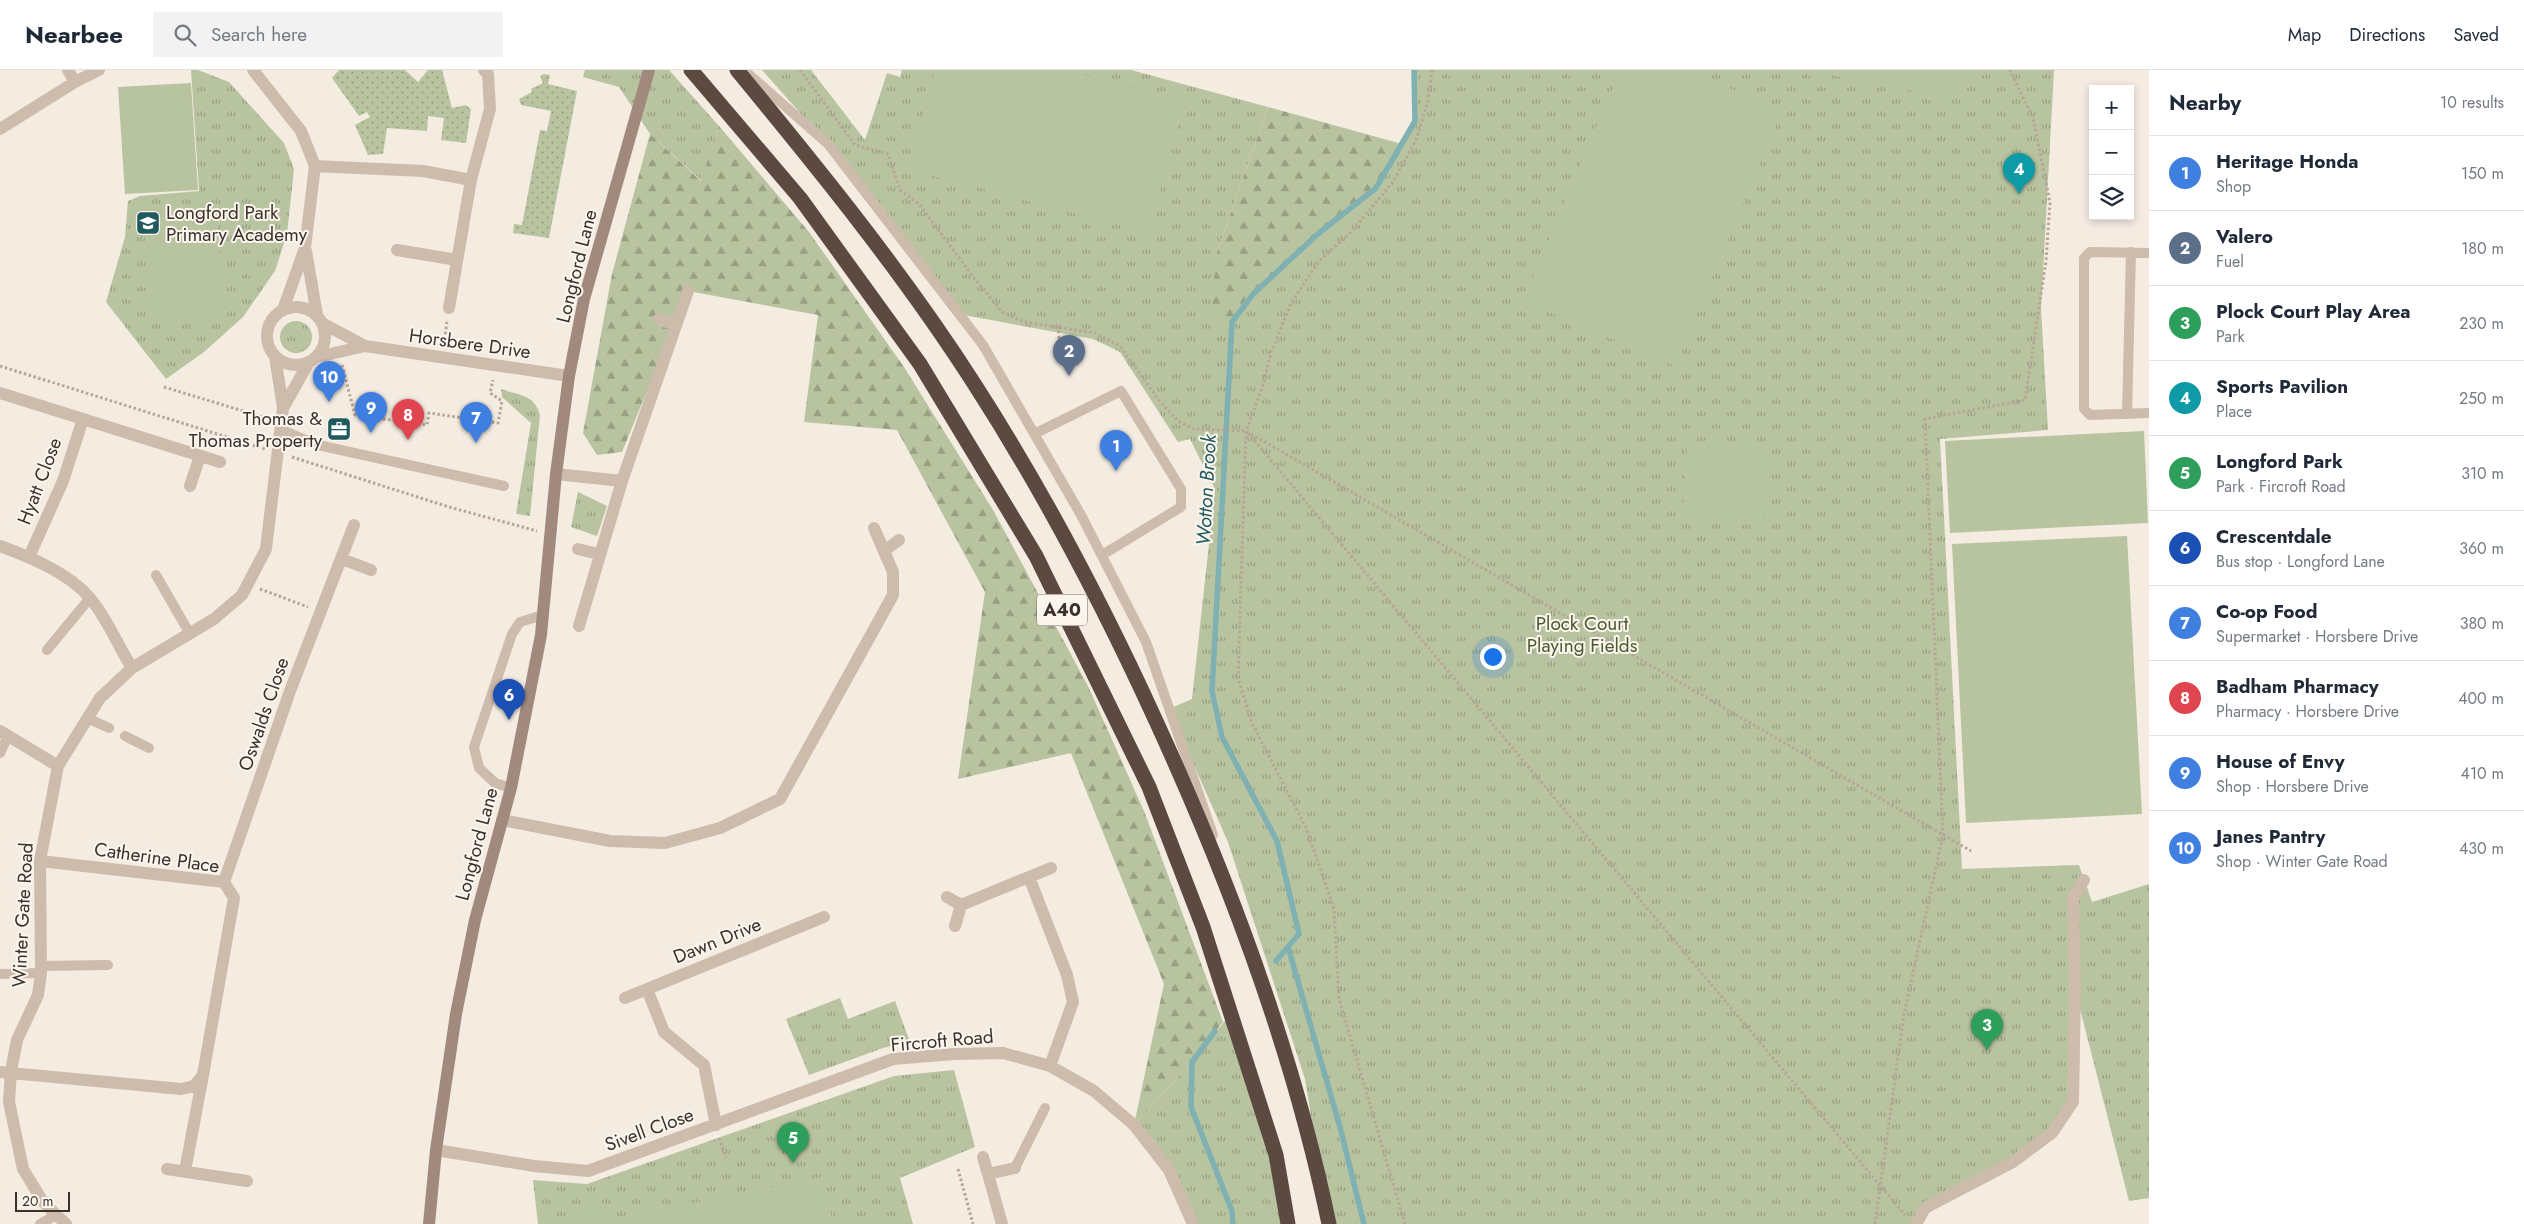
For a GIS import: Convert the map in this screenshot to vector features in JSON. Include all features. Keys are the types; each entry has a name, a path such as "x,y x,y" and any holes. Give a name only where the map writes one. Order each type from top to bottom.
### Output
{"highway":[{"name":"A40","path":"691,70 800,198 920,364 1036,556 1149,787 1203,927 1276,1155 1288,1224"},
{"name":"A40","path":"737,70 830,183 901,278 974,384 1058,523 1131,666 1182,778 1243,928 1283,1052 1320,1184 1329,1224"}],"street":[{"path":"68,70 75,82"},
{"path":"2,125 99,70"},
{"path":"253,70 301,131 315,166 305,248 283,310"},
{"name":"Longford Lane","path":"429,1224 436,1150 456,1014 475,920 511,788 527,712 543,615 556,474 569,376 584,299 635,113 649,70"},
{"path":"449,308 471,180 490,109 489,71"},
{"path":"315,166 423,171 471,180"},
{"path":"305,248 325,341 313,359 291,365 275,356 267,340 267,331 275,315 283,310 301,307 319,319"},
{"path":"397,250 457,260"},
{"path":"579,626 622,481 688,291"},
{"name":"Horsbere Drive","path":"319,319 365,346"},
{"path":"659,319 676,325"},
{"name":"Horsbere Drive","path":"313,359 365,346 569,376"},
{"name":"Winter Gate Road","path":"66,1224 43,1202 23,1168 9,1102 5,1071 38,995 41,970 40,861 58,766 100,698 132,668 214,620 242,595 248,584 266,549 281,426 283,408 275,356"},
{"name":"Winter Gate Road","path":"283,408 313,359"},
{"name":"Hyatt Close","path":"0,393 220,462"},
{"name":"Hyatt Close","path":"29,557 63,481 82,419"},
{"path":"190,486 200,456"},
{"path":"556,474 622,481"},
{"name":"Oswalds Close","path":"224,882 290,691 354,525"},
{"path":"502,820 610,841 665,843 720,828 780,799 893,595 893,572 874,528"},
{"path":"884,551 899,540"},
{"path":"0,546 29,557 60,574 90,598 132,668"},
{"path":"578,549 599,554"},
{"path":"342,559 371,570"},
{"path":"4,734 58,766"},
{"name":"Catherine Place","path":"40,861 224,882 234,898 185,1171"},
{"path":"961,906 1051,868"},
{"path":"1029,877 1067,975 1073,1002 1050,1066"},
{"path":"1912,1221 1925,1208 2013,1162 2052,1133 2073,1102 2075,990 2073,898 2084,880"},
{"path":"947,896 961,906"},
{"path":"955,926 961,906"},
{"name":"Dawn Drive","path":"624,998 824,917"},
{"name":"Sivell Close","path":"436,1150 534,1166 588,1171 716,1125 704,1065 664,1032 647,989"},
{"name":"Fircroft Road","path":"716,1125 893,1059 954,1054 1003,1053 1050,1066 1094,1090 1134,1125 1170,1170 1192,1224"},
{"path":"5,1071 181,1089 194,1086 203,1075"},
{"path":"983,1158 1002,1224"},
{"path":"167,1168 247,1181"},
{"path":"988,1174 1015,1168"}],"lane":[{"path":"744,70 828,144 982,345 1034,434 1102,555 1146,642 1243,928"},
{"path":"2149,253 2090,252 2084,258 2084,410 2090,415 2149,413"},
{"path":"2127,414 2130,252"},
{"path":"1034,434 1121,391 1181,489 1181,507 1102,555"},
{"path":"281,426 318,445 504,486"},
{"path":"156,575 190,634"},
{"path":"47,650 90,598"},
{"path":"511,788 495,783 479,768 474,747 512,634 520,622 543,615"},
{"path":"87,718 109,728"},
{"path":"0,753 4,734"},
{"path":"125,736 149,748"},
{"path":"0,974 108,965"},
{"path":"1015,1168 1045,1108"},
{"path":"40,1224 56,1215"}],"path":[{"path":"800,70 855,145 888,154 900,190 919,204 1002,312 1024,322 1095,333 1120,346 1158,399 1178,421 1194,430 1215,432 1246,431 1971,851"},
{"path":"1405,1224 1339,999 1334,909 1307,830 1252,723 1238,678 1246,431 1262,388 1271,354 1291,303 1319,261 1351,232 1393,182 1416,140 1428,101 1432,70"},
{"path":"1875,1224 1904,1014 1943,835 1925,419 2025,400 2046,262 2050,203 2033,118 2010,70"},
{"path":"442,358 449,308"},
{"path":"1058,326 1059,338 1075,365 1078,363"},
{"path":"338,352 355,415 427,425 429,413 498,423 502,401 490,393 492,386"},
{"path":"164,387 281,426"},
{"path":"1246,431 1912,1221"},
{"path":"248,584 321,612"},
{"path":"716,1125 726,1158"},
{"path":"958,1169 973,1224"}],"green space":[{"path":"191,70 198,70 229,82 284,143 294,169 287,234 275,271 243,317 204,352 166,379 106,302 125,237 128,201 140,196 199,191"},
{"path":"339,70 405,70 418,82 428,70 442,70 452,108 466,105 471,109 466,143 441,140 444,118 428,116 427,131 387,128 383,154 368,155 355,125 370,117 367,112 359,116 332,78"},
{"path":"585,70 669,70 719,126 702,181 650,134 619,87 583,77"},
{"name":"Plock Court Playing Fields","path":"762,70 811,70 865,140 887,73 900,77 902,70 1131,70 1268,107 1216,255 1231,322 1254,293 1319,233 1376,188 1415,121 1414,70 2054,70 2041,309 2048,430 1940,439 1962,869 2079,865 2092,902 2149,884 2149,1198 2129,1201 2076,993 2073,1102 2052,1133 1925,1208 1916,1224 1329,1224 1305,1079 1228,842 1169,709 1192,699 1215,489 1190,439 1178,442 1120,352 1093,339 958,314 828,144"},
{"path":"935,70 1068,70 1184,101 1149,233 908,169"},
{"path":"1620,70 1686,70 1782,111 1675,366 1523,301"},
{"path":"1804,70 1968,70 1962,100"},
{"path":"544,74 550,75 548,84 577,91 549,238 513,233 514,224 522,225 540,130 547,131 551,111 521,105 519,99 532,92 531,89 543,83 540,76"},
{"path":"191,83 198,190 125,194 118,87"},
{"path":"1268,107 1402,144 1376,188 1319,233 1254,293 1232,322 1211,319 1216,255"},
{"path":"719,126 809,232 904,367 993,510 1088,686 1144,811 1223,1022 1192,1062 1134,1125 1164,984 1071,753 958,779 985,592 897,430 804,422 818,315 688,291 622,452 597,455 583,433 612,274 650,134 701,181"},
{"path":"216,208 225,318 152,323 143,213"},
{"path":"296,321 302,322 307,326 311,331 311,343 307,348 302,352 296,353 290,352 285,348 281,343 280,337 281,331 285,326 290,322"},
{"path":"501,389 530,399 540,415 530,516 516,514 531,423 502,397"},
{"path":"2144,431 2148,523 1950,533 1945,441"},
{"path":"1687,442 1769,448 1764,525 1682,520"},
{"path":"578,492 607,506 597,536 571,527"},
{"path":"2127,536 2142,814 1966,823 1952,544"},
{"path":"840,998 848,1019 895,1001 910,1042 883,1048 809,1075 786,1019"},
{"path":"1232,1012 1288,1224 1193,1224 1169,1170 1134,1125 1192,1062"},
{"path":"954,1070 975,1147 900,1178 913,1224 538,1224 533,1180 587,1184 894,1076"},
{"path":"823,1177 833,1224 626,1224 625,1217"},
{"path":"604,1203 608,1224 576,1224 573,1208"}],"waterway":[{"name":"Wotton Brook","path":"1276,961 1299,934 1277,841 1222,737 1212,691 1232,322 1254,293 1319,233 1376,188 1415,121 1414,70"},
{"path":"1288,947 1340,1127 1364,1224"},
{"name":"Wotton Brook","path":"1215,1031 1192,1062 1191,1107 1232,1211 1233,1224"}],"place":[{"name":"Sports Pavilion","path":"2019,194"},
{"name":"Longford Park Primary Academy","path":"148,223"},
{"name":"Valero","path":"1069,376"},
{"name":"Janes Pantry","path":"329,402"},
{"name":"Thomas & Thomas Property","path":"339,429"},
{"name":"House of Envy","path":"371,433"},
{"name":"Badham Pharmacy","path":"408,440"},
{"name":"Co-op Food","path":"476,443"},
{"name":"Heritage Honda","path":"1116,471"},
{"name":"Crescentdale","path":"509,720"},
{"name":"Plock Court Play Area","path":"1987,1050"},
{"name":"Longford Park","path":"793,1163"}]}
